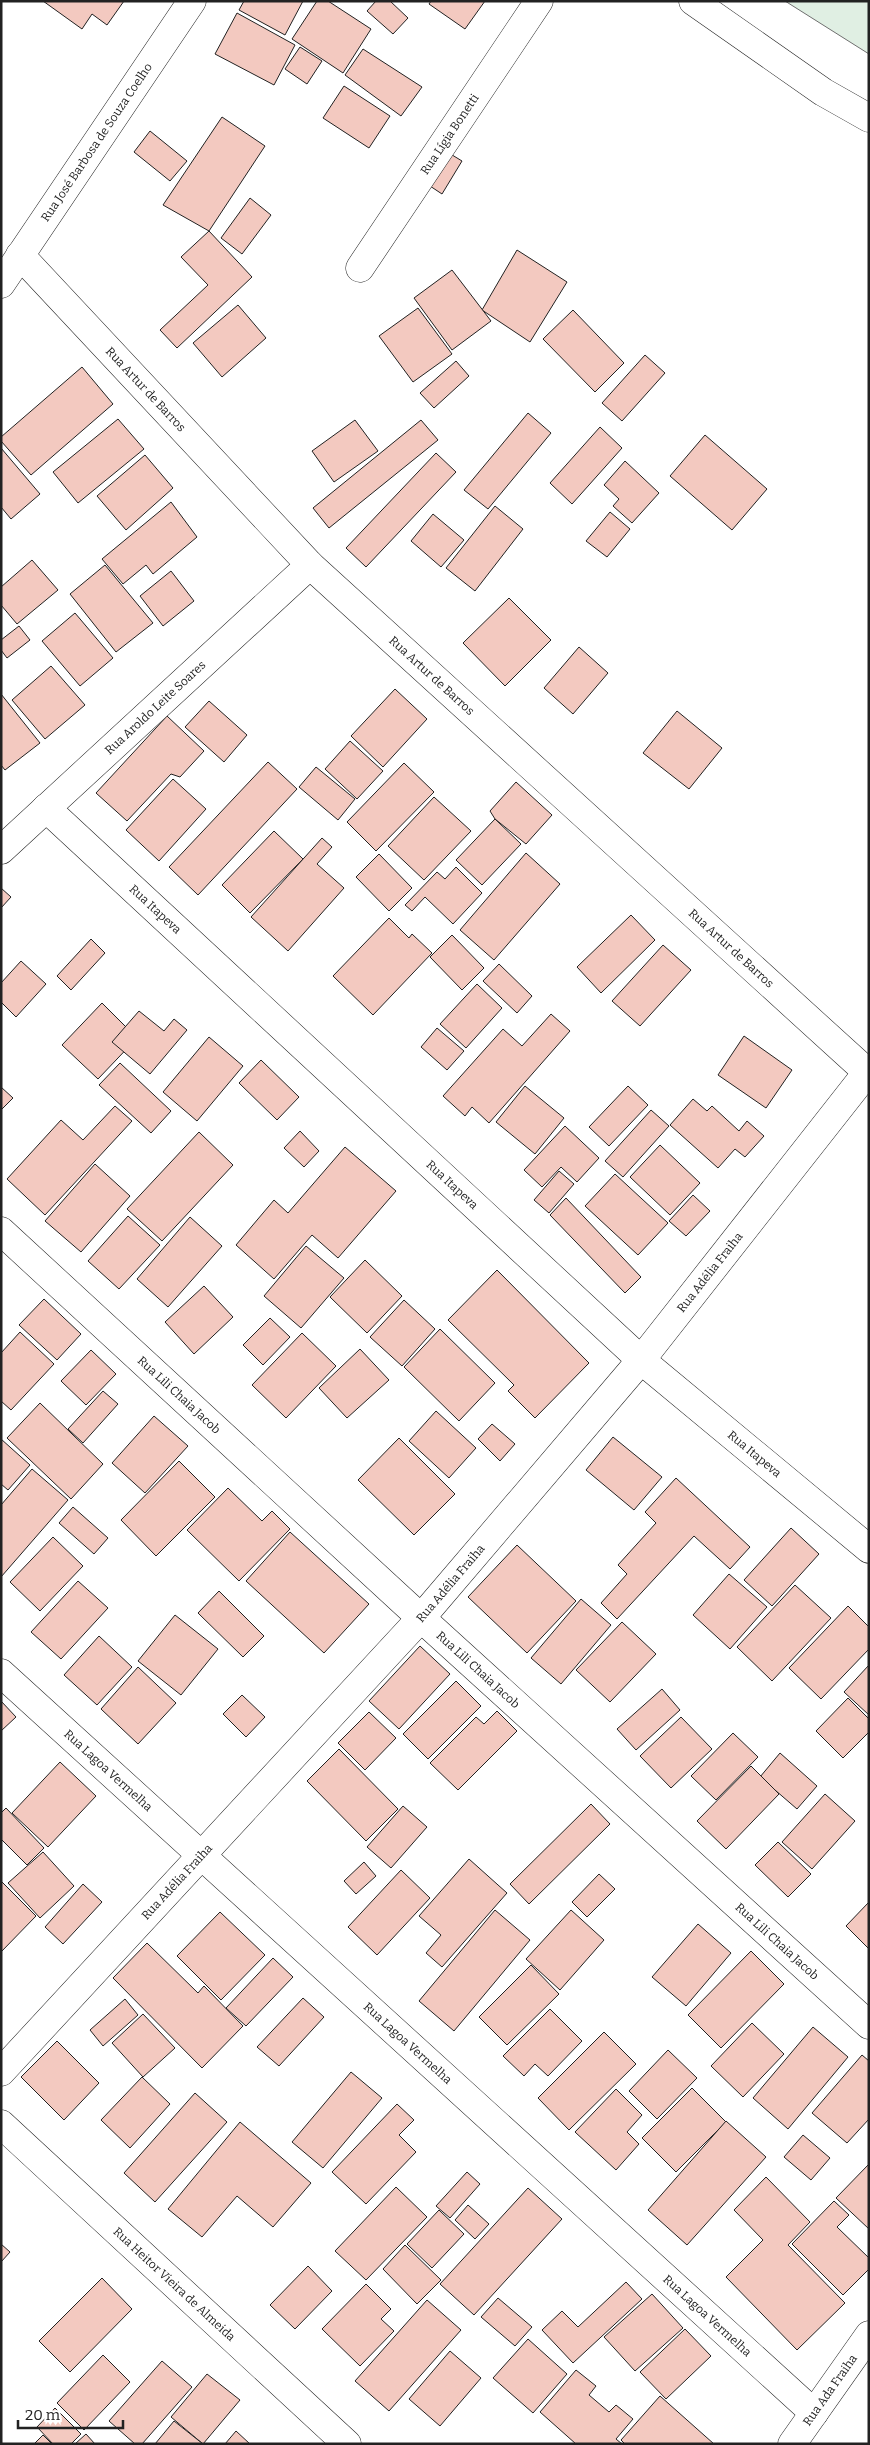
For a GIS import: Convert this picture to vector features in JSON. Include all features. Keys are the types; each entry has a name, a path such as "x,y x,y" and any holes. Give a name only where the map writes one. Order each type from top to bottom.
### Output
{"street":[{"name":"Rua José Barbosa de Souza Coelho","path":"1,284 192,1"},
{"name":"Rua Lígia Bonetti","path":"360,268 539,1"},
{"path":"693,1 823,92 869,118"},
{"name":"Rua Artur de Barros","path":"20,255 310,565 868,1071"},
{"name":"Rua Aroldo Leite Soares","path":"1,850 310,565"},
{"name":"Rua Itapeva","path":"46,808 642,1360 869,1549"},
{"name":"Rua Adélia Fraiha","path":"1,2072 421,1618 642,1360 868,1071"},
{"name":"Rua Lili Chaia Jacob","path":"1,1231 421,1618 869,2025"},
{"name":"Rua Lagoa Vermelha","path":"1,1673 814,2413"},
{"name":"Rua Heitor Vieira de Almeida","path":"1,2124 347,2444"},
{"name":"Rua Ada Fraiha","path":"792,2444 869,2335"}],"green space":[{"path":"785,1 869,1 869,54"}],"building":[{"path":"43,1 124,1 107,25 92,14 82,29"},
{"path":"244,1 303,1 285,35 239,10"},
{"path":"317,1 328,1 371,29 343,73 292,39"},
{"path":"376,1 390,1 408,18 393,34 367,11"},
{"path":"431,1 485,1 465,29 429,4"},
{"path":"237,13 295,45 274,85 215,54"},
{"path":"300,47 322,61 307,84 285,69"},
{"path":"363,49 422,87 401,116 345,75"},
{"path":"344,86 390,116 369,148 323,118"},
{"path":"222,117 265,146 209,231 163,205"},
{"path":"150,131 187,161 170,181 134,152"},
{"path":"444,150 462,161 442,194 424,182"},
{"path":"250,198 271,215 242,254 221,238"},
{"path":"209,231 252,277 177,348 160,330 208,285 181,257"},
{"path":"517,250 567,282 530,342 482,310"},
{"path":"452,270 491,321 452,350 414,298"},
{"path":"238,305 266,338 222,377 193,343"},
{"path":"418,308 452,354 413,382 379,336"},
{"path":"573,310 624,363 595,392 543,339"},
{"path":"645,355 665,373 622,421 602,403"},
{"path":"456,361 469,376 434,408 420,393"},
{"path":"82,367 113,404 31,475 1,441 1,437"},
{"path":"528,413 551,433 488,509 464,490"},
{"path":"118,419 144,449 78,503 53,472"},
{"path":"355,420 378,451 334,482 312,451"},
{"path":"421,420 438,440 329,528 313,508"},
{"path":"600,427 622,448 572,504 550,483"},
{"path":"705,435 767,489 732,530 670,476"},
{"path":"1,448 40,494 11,519 1,507"},
{"path":"436,453 456,472 366,567 346,548"},
{"path":"145,455 173,488 126,530 97,496"},
{"path":"625,461 659,493 632,523 613,506 619,499 604,485"},
{"path":"171,502 197,537 153,574 146,565 123,584 102,559"},
{"path":"495,506 523,529 475,591 446,568"},
{"path":"610,512 630,529 607,557 586,541"},
{"path":"433,514 464,540 441,567 411,541"},
{"path":"32,560 58,590 17,624 1,605 1,587"},
{"path":"105,565 153,623 116,652 70,594"},
{"path":"171,571 194,601 163,626 140,596"},
{"path":"509,598 551,640 505,686 463,643"},
{"path":"75,613 113,658 80,686 42,641"},
{"path":"19,626 30,640 7,658 1,650 1,640"},
{"path":"579,647 608,673 573,714 544,688"},
{"path":"51,666 85,705 45,739 12,700"},
{"path":"395,689 427,719 383,767 351,736"},
{"path":"1,694 40,743 5,770 1,765"},
{"path":"209,701 247,735 224,762 185,727"},
{"path":"677,711 722,748 689,789 643,753"},
{"path":"167,716 204,751 180,777 171,774 127,821 96,793"},
{"path":"350,741 383,771 357,799 325,769"},
{"path":"268,762 297,789 198,895 169,867"},
{"path":"404,763 434,792 376,851 347,822"},
{"path":"316,767 355,799 338,820 299,787"},
{"path":"173,779 206,809 159,861 126,830"},
{"path":"516,782 552,815 526,844 495,819 490,811"},
{"path":"434,797 471,831 424,880 388,846"},
{"path":"495,819 521,844 482,885 456,860"},
{"path":"274,831 303,859 250,913 222,885"},
{"path":"322,838 332,847 317,864 344,888 288,951 251,917"},
{"path":"526,853 560,884 494,960 460,930"},
{"path":"379,854 412,888 389,911 356,877"},
{"path":"456,867 482,893 453,924 425,897 412,911 405,905 437,872 445,879"},
{"path":"1,888 11,897 1,908"},
{"path":"631,915 655,940 601,993 577,967"},
{"path":"389,918 409,938 412,934 432,953 373,1015 333,976"},
{"path":"452,935 484,968 462,990 430,957"},
{"path":"91,939 105,953 71,990 57,976"},
{"path":"663,945 691,970 640,1026 612,1001"},
{"path":"21,961 46,984 16,1017 1,1002 1,983"},
{"path":"499,964 532,996 517,1013 483,981"},
{"path":"477,984 502,1008 466,1048 440,1024"},
{"path":"102,1003 137,1038 98,1079 62,1045"},
{"path":"139,1011 164,1031 174,1019 187,1030 150,1074 112,1042"},
{"path":"551,1014 570,1031 489,1123 472,1107 465,1116 443,1096 503,1029 522,1046"},
{"path":"437,1028 464,1051 447,1070 421,1047"},
{"path":"744,1036 792,1070 766,1108 718,1075"},
{"path":"209,1037 243,1066 197,1121 163,1092"},
{"path":"261,1060 299,1097 277,1120 239,1083"},
{"path":"120,1063 171,1111 151,1133 99,1085"},
{"path":"525,1086 564,1118 535,1154 496,1122"},
{"path":"628,1086 648,1105 609,1146 589,1127"},
{"path":"1,1087 13,1098 1,1110"},
{"path":"693,1099 707,1111 712,1106 739,1131 747,1121 764,1136 745,1157 735,1149 718,1168 670,1125"},
{"path":"115,1106 132,1121 45,1215 7,1179 61,1120 83,1140"},
{"path":"651,1110 669,1126 623,1177 605,1161"},
{"path":"565,1126 599,1158 577,1182 561,1167 542,1187 524,1170"},
{"path":"300,1131 319,1151 304,1167 284,1148"},
{"path":"199,1132 233,1165 162,1241 127,1209"},
{"path":"660,1145 700,1183 670,1215 630,1177"},
{"path":"345,1147 396,1191 338,1258 312,1235 274,1279 236,1245 274,1200 288,1213"},
{"path":"95,1164 130,1196 81,1252 45,1221"},
{"path":"559,1171 574,1184 549,1213 534,1200"},
{"path":"615,1174 668,1223 638,1255 585,1206"},
{"path":"693,1195 710,1211 686,1236 669,1221"},
{"path":"566,1198 641,1277 625,1293 550,1215"},
{"path":"128,1216 160,1245 119,1289 88,1261"},
{"path":"190,1217 222,1246 168,1307 137,1279"},
{"path":"306,1246 344,1278 301,1328 264,1296"},
{"path":"365,1260 402,1296 367,1333 330,1297"},
{"path":"497,1270 589,1363 535,1418 508,1391 514,1385 448,1320"},
{"path":"204,1286 233,1317 194,1354 165,1322"},
{"path":"44,1299 81,1334 57,1360 19,1325"},
{"path":"404,1300 435,1329 402,1366 370,1337"},
{"path":"270,1318 290,1337 263,1365 243,1345"},
{"path":"440,1329 495,1383 459,1421 404,1367"},
{"path":"20,1332 54,1364 11,1410 1,1401 1,1353"},
{"path":"302,1333 336,1366 286,1418 252,1385"},
{"path":"360,1349 389,1380 347,1418 319,1388"},
{"path":"91,1350 116,1374 86,1405 61,1381"},
{"path":"103,1391 118,1404 83,1443 68,1429"},
{"path":"40,1403 103,1464 71,1499 7,1438"},
{"path":"436,1411 476,1448 449,1478 409,1441"},
{"path":"154,1416 188,1446 145,1493 112,1463"},
{"path":"492,1424 515,1444 500,1461 478,1439"},
{"path":"613,1437 662,1477 634,1510 586,1470"},
{"path":"399,1438 455,1494 414,1535 358,1480"},
{"path":"1,1439 30,1465 8,1490 1,1484"},
{"path":"179,1461 215,1497 156,1556 121,1520"},
{"path":"32,1469 68,1500 1,1577 1,1505"},
{"path":"676,1478 750,1547 730,1569 694,1536 617,1619 601,1603 627,1574 618,1565 656,1523 645,1512"},
{"path":"228,1488 262,1521 272,1511 290,1529 239,1581 187,1530"},
{"path":"73,1507 108,1538 94,1554 59,1523"},
{"path":"791,1528 819,1554 772,1606 744,1580"},
{"path":"290,1532 369,1604 324,1653 246,1581"},
{"path":"53,1537 83,1566 40,1611 10,1582"},
{"path":"517,1545 576,1601 527,1653 468,1597"},
{"path":"729,1574 767,1607 730,1649 693,1615"},
{"path":"78,1581 108,1608 61,1659 31,1632"},
{"path":"795,1585 831,1618 772,1681 737,1647"},
{"path":"219,1591 264,1636 243,1657 198,1613"},
{"path":"581,1599 611,1625 561,1684 531,1658"},
{"path":"848,1606 869,1627 869,1649 821,1699 789,1668"},
{"path":"175,1615 218,1649 181,1695 138,1661"},
{"path":"622,1622 656,1654 610,1702 576,1670"},
{"path":"99,1636 132,1667 97,1705 64,1675"},
{"path":"420,1646 450,1674 399,1729 369,1701"},
{"path":"869,1665 869,1715 844,1692"},
{"path":"138,1667 176,1703 138,1744 101,1709"},
{"path":"456,1681 481,1706 428,1759 403,1734"},
{"path":"662,1689 680,1710 636,1750 617,1729"},
{"path":"242,1695 265,1717 246,1737 223,1714"},
{"path":"848,1698 869,1719 869,1732 843,1758 816,1731"},
{"path":"1,1701 16,1717 1,1731"},
{"path":"497,1711 517,1731 458,1790 430,1763 476,1717 484,1724"},
{"path":"369,1712 396,1738 365,1770 338,1743"},
{"path":"681,1717 712,1749 671,1788 640,1756"},
{"path":"733,1733 758,1757 716,1800 691,1776"},
{"path":"339,1749 398,1809 366,1841 307,1781"},
{"path":"780,1753 817,1786 797,1809 760,1777"},
{"path":"60,1762 96,1796 48,1847 12,1813"},
{"path":"751,1766 779,1794 726,1849 697,1821"},
{"path":"825,1794 855,1821 812,1869 782,1842"},
{"path":"591,1804 610,1824 529,1904 510,1884"},
{"path":"403,1806 427,1827 391,1868 367,1847"},
{"path":"6,1808 44,1848 27,1865 1,1839 1,1813"},
{"path":"778,1842 811,1874 788,1897 755,1865"},
{"path":"43,1852 74,1886 40,1918 8,1883"},
{"path":"469,1859 507,1893 442,1967 426,1953 441,1935 419,1916"},
{"path":"364,1862 376,1876 356,1894 344,1881"},
{"path":"401,1870 430,1898 377,1955 348,1927"},
{"path":"599,1874 615,1889 587,1917 572,1902"},
{"path":"1,1881 36,1916 1,1952"},
{"path":"83,1884 102,1902 63,1944 45,1927"},
{"path":"869,1902 869,1949 846,1926"},
{"path":"495,1910 530,1940 454,2031 419,2001"},
{"path":"571,1910 604,1940 560,1990 526,1959"},
{"path":"220,1912 265,1955 221,2000 177,1956"},
{"path":"698,1924 731,1953 686,2006 652,1977"},
{"path":"147,1943 198,1993 204,1986 243,2026 202,2068 113,1978"},
{"path":"751,1951 784,1984 721,2048 688,2015"},
{"path":"273,1958 293,1977 246,2026 226,2008"},
{"path":"531,1965 559,1994 507,2045 479,2017"},
{"path":"303,1998 324,2017 279,2066 257,2047"},
{"path":"125,1999 138,2015 103,2046 90,2030"},
{"path":"550,2009 582,2041 548,2076 535,2064 524,2076 503,2056"},
{"path":"143,2014 175,2048 143,2077 112,2043"},
{"path":"752,2023 784,2054 743,2097 711,2066"},
{"path":"813,2027 848,2057 788,2129 753,2098"},
{"path":"604,2032 636,2064 569,2130 538,2098"},
{"path":"57,2041 99,2083 64,2120 21,2077"},
{"path":"668,2050 697,2078 657,2119 629,2091"},
{"path":"862,2055 869,2061 869,2119 847,2143 812,2113"},
{"path":"351,2072 382,2098 323,2168 292,2142"},
{"path":"142,2077 170,2104 130,2148 101,2120"},
{"path":"692,2088 726,2122 676,2172 642,2138"},
{"path":"616,2089 642,2115 627,2132 639,2144 616,2170 575,2132"},
{"path":"195,2093 227,2122 155,2202 124,2173"},
{"path":"397,2104 414,2120 399,2135 416,2152 366,2204 332,2172"},
{"path":"726,2121 766,2157 687,2245 648,2210"},
{"path":"240,2122 311,2183 273,2227 237,2196 202,2237 168,2209"},
{"path":"803,2135 830,2158 811,2180 784,2157"},
{"path":"869,2164 869,2229 836,2198"},
{"path":"467,2172 480,2184 450,2218 436,2206"},
{"path":"766,2177 810,2222 788,2245 845,2303 797,2350 726,2277 763,2240 734,2210"},
{"path":"396,2187 427,2217 366,2280 335,2251"},
{"path":"528,2188 562,2219 474,2315 440,2284"},
{"path":"834,2201 849,2215 837,2227 869,2258 869,2269 843,2295 792,2244"},
{"path":"468,2205 489,2224 475,2239 455,2220"},
{"path":"439,2210 464,2234 432,2268 407,2244"},
{"path":"1,2244 10,2252 1,2262"},
{"path":"405,2245 441,2280 417,2304 383,2269"},
{"path":"308,2266 332,2291 295,2329 270,2305"},
{"path":"102,2278 132,2309 70,2372 39,2341"},
{"path":"626,2282 642,2299 573,2363 542,2330 562,2311 578,2327"},
{"path":"366,2284 391,2309 381,2319 394,2331 360,2366 322,2329"},
{"path":"652,2294 683,2328 635,2371 604,2337"},
{"path":"498,2298 532,2327 515,2346 481,2317"},
{"path":"427,2300 461,2330 389,2411 355,2381"},
{"path":"685,2329 711,2356 666,2399 640,2372"},
{"path":"528,2339 567,2374 533,2413 493,2378"},
{"path":"450,2351 481,2378 440,2426 409,2399"},
{"path":"103,2355 130,2382 84,2430 57,2403"},
{"path":"162,2361 192,2387 142,2444 135,2444 109,2421"},
{"path":"576,2370 596,2386 589,2395 609,2412 616,2405 633,2419 616,2439 622,2444 576,2444 540,2412"},
{"path":"207,2374 240,2400 203,2444 171,2417"},
{"path":"660,2396 714,2444 625,2444 621,2440"},
{"path":"55,2408 81,2434 71,2444 53,2444 37,2427"},
{"path":"174,2421 203,2444 155,2444"},
{"path":"236,2431 250,2444 225,2444"},
{"path":"86,2434 95,2444 75,2444"},
{"path":"43,2435 52,2444 34,2444"}]}
